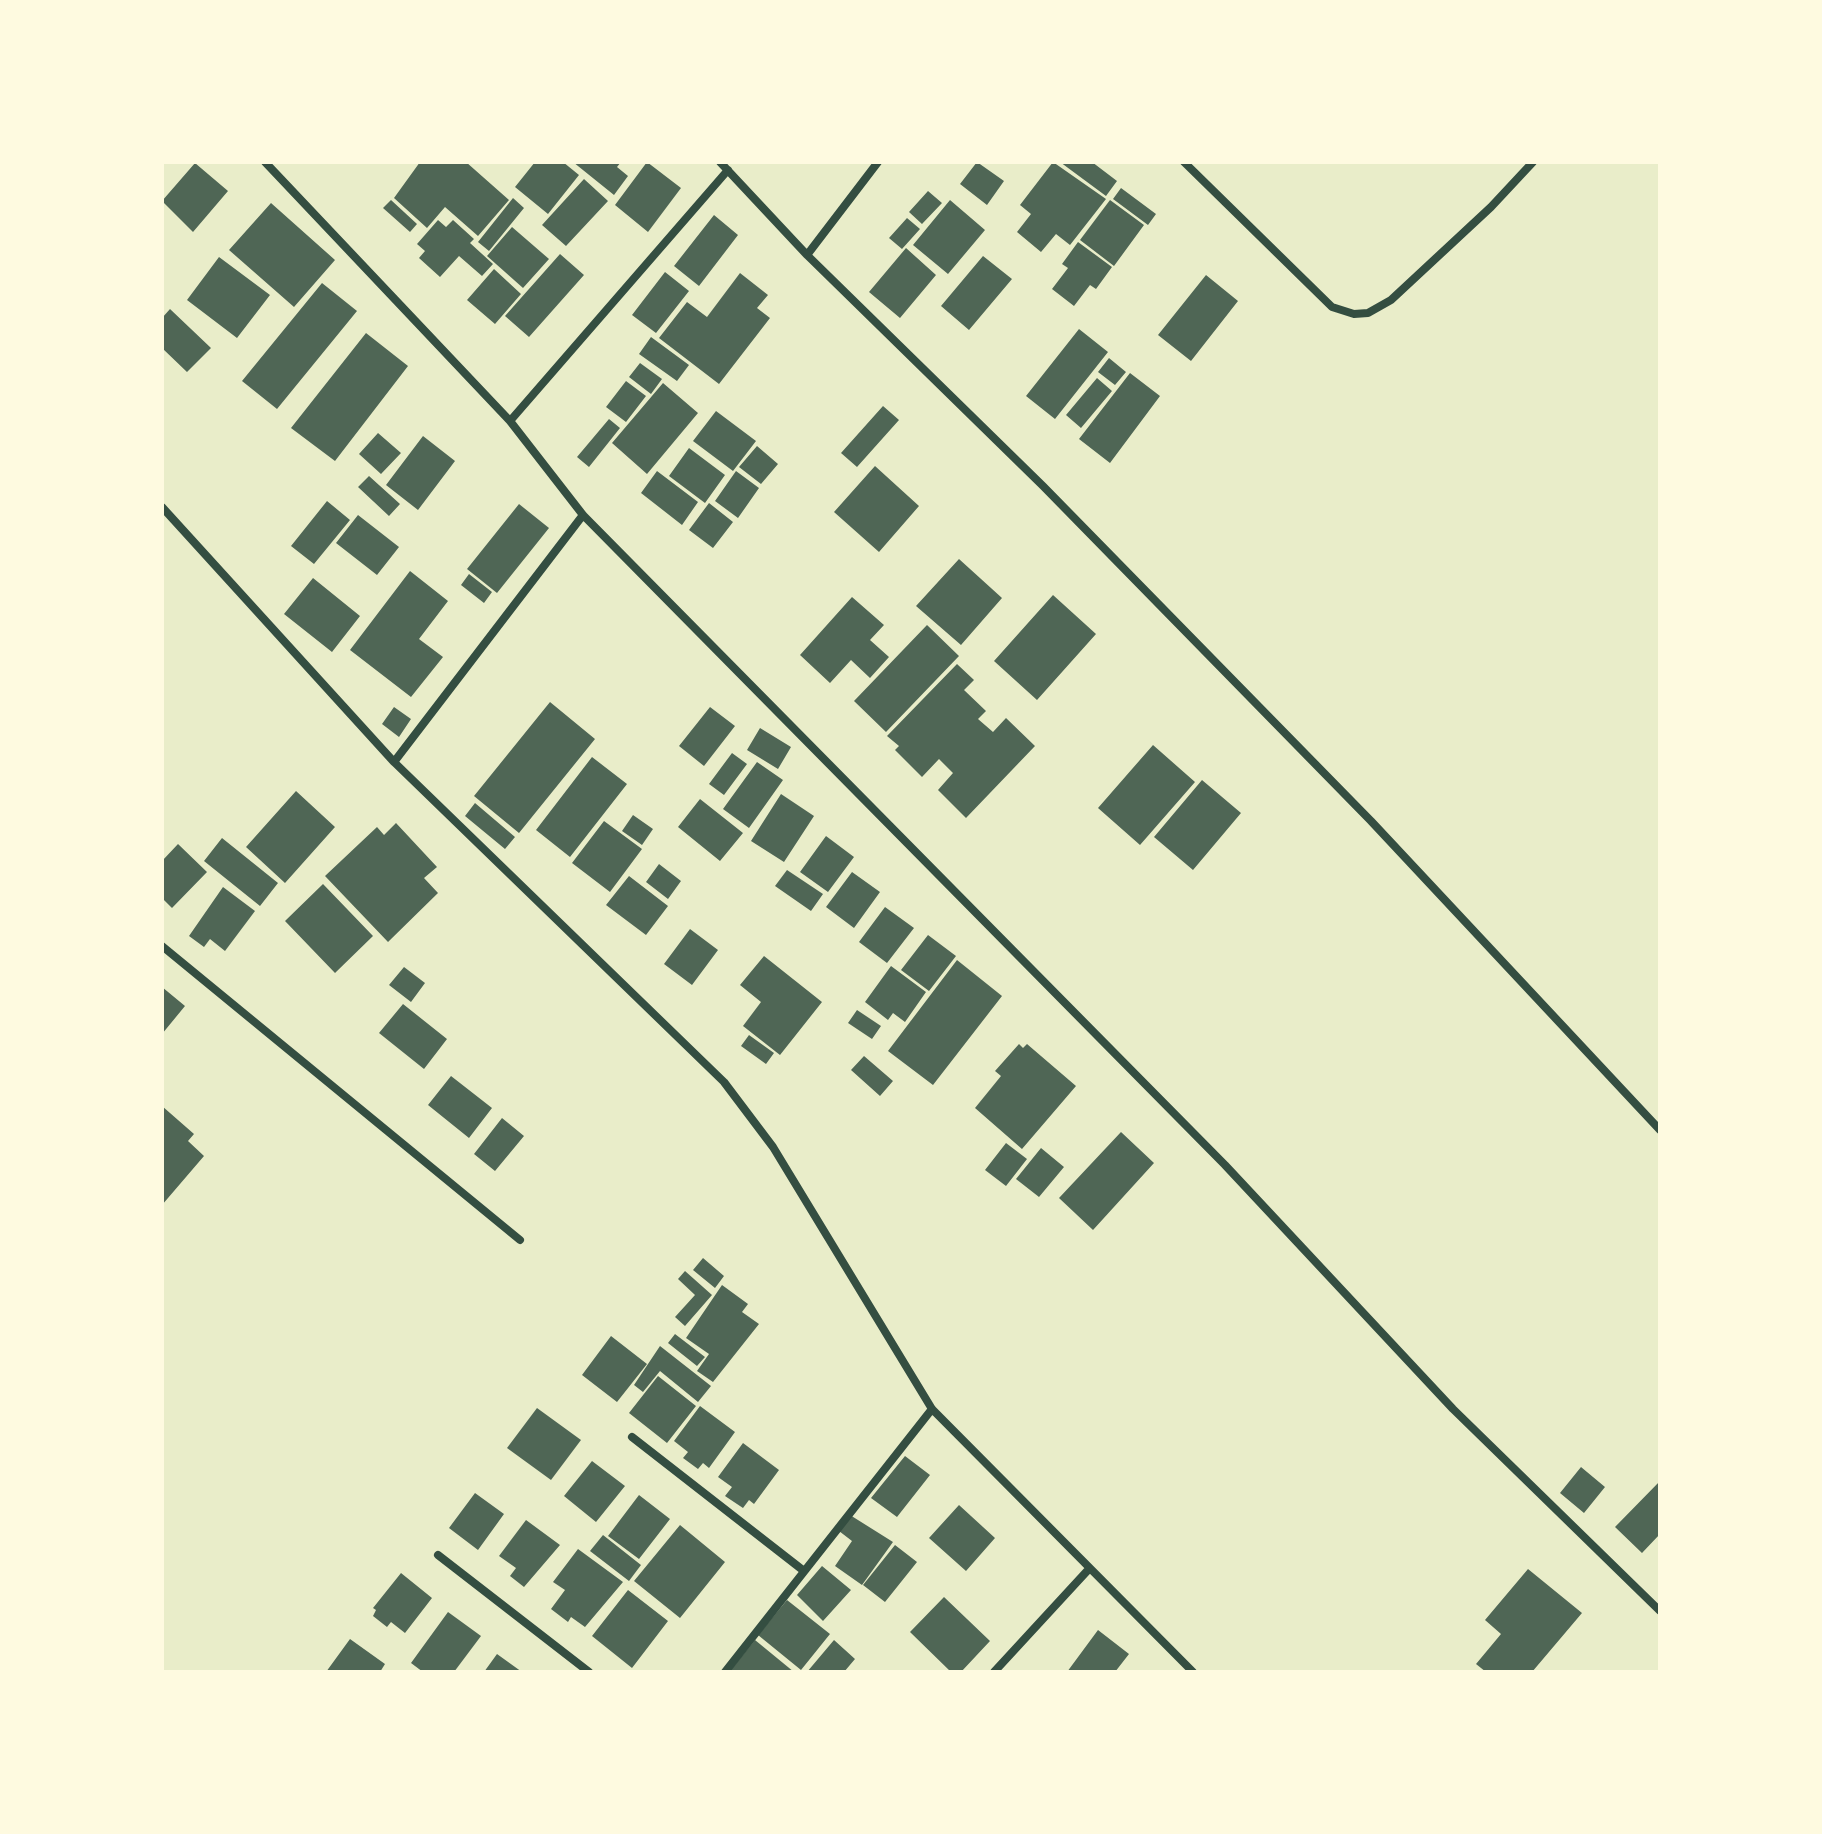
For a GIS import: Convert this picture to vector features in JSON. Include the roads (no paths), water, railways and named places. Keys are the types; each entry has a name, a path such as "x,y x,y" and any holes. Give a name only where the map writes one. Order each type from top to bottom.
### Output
{"street":[{"path":"265,162 510,421 583,515 1225,1165 1453,1409 1660,1611"},
{"path":"720,162 807,255 1043,486 1262,709 1660,1130"},
{"path":"807,255 878,162"},
{"path":"1184,162 1332,307 1354,314 1368,313 1391,300 1491,207 1533,162"},
{"path":"510,421 728,170"},
{"path":"162,507 394,762 724,1082 773,1147 932,1409 1088,1570 1193,1672"},
{"path":"394,762 583,515"},
{"path":"162,946 520,1240"},
{"path":"725,1672 932,1409"},
{"path":"632,1437 804,1571"},
{"path":"438,1555 589,1672"},
{"path":"994,1672 1088,1570"}]}
